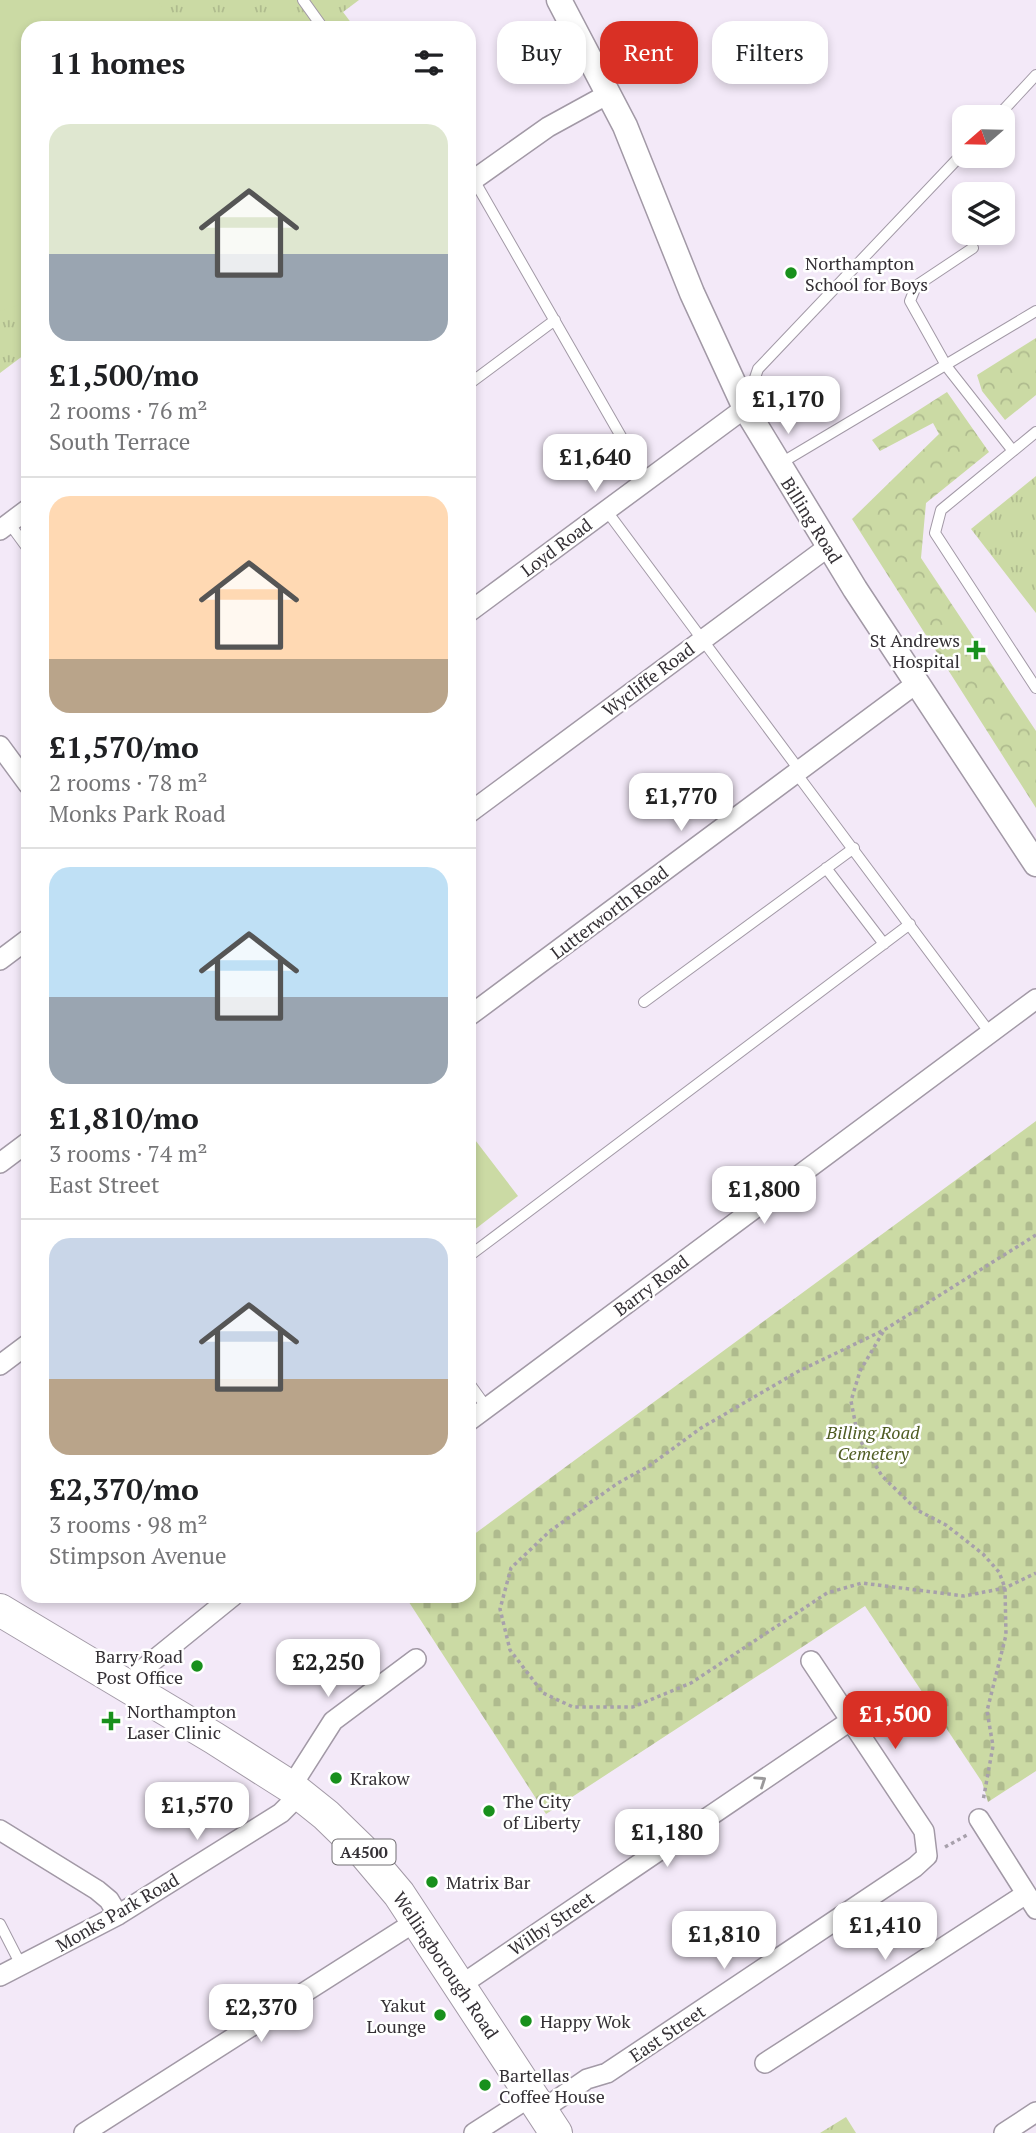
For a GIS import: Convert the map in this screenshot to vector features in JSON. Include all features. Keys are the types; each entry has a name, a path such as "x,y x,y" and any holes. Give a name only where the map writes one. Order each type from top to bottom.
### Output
{"main road":[{"name":"Wellingborough Road","path":"0,1610 130,1687 295,1791 361,1849 418,1920 544,2113"}],"street":[{"name":"Billing Road","path":"559,0 610,93 692,293 745,408 828,547 1036,864"},
{"path":"476,178 548,127 610,93"},
{"name":"Loyd Road","path":"476,607 745,408"},
{"path":"4,526 21,514"},
{"name":"Wycliffe Road","path":"476,807 828,547"},
{"name":"Lutterworth Road","path":"476,1011 917,683"},
{"path":"0,746 21,774"},
{"path":"0,960 21,944"},
{"name":"Barry Road","path":"476,1416 1036,999"},
{"path":"0,1163 21,1147"},
{"path":"0,1365 21,1349"},
{"path":"130,1687 144,1669 224,1603"},
{"name":"Monks Park Road","path":"0,1976 118,1914 281,1813 333,1721 416,1659"},
{"path":"811,1661 924,1831 927,1856"},
{"name":"Wilby Street","path":"461,1985 850,1721"},
{"path":"765,2063 1031,1901 981,1823"},
{"path":"0,1830 97,1890 109,1900 118,1914"},
{"name":"East Street","path":"474,2133 544,2113 587,2079 607,2073 915,1867 927,1856"},
{"path":"84,2133 418,1920"},
{"path":"1004,2133 1036,2112"}],"lane":[{"path":"303,0 318,21"},
{"path":"1008,105 1036,75"},
{"path":"745,408 758,369 952,165"},
{"path":"476,188 646,480"},
{"path":"973,248 916,286 910,301 947,367 1013,451"},
{"path":"778,465 947,367 1036,311"},
{"path":"476,379 555,320"},
{"path":"1036,432 941,510 935,533 1036,688"},
{"path":"606,510 990,1033"},
{"path":"4,526 21,542"},
{"path":"644,1002 854,848"},
{"path":"826,868 884,944"},
{"path":"476,1251 910,924"},
{"path":"476,1393 487,1408"},
{"path":"0,1924 21,1965"}],"path":[{"path":"1036,1235 884,1330 797,1372 701,1428 550,1531 511,1568 500,1609 510,1650 543,1693 573,1707 633,1707 691,1683 827,1593 862,1583 964,1596 1005,1588 1036,1573"},
{"path":"884,1330 860,1371 851,1401 858,1437 882,1476 917,1510 946,1525 983,1554 999,1572 1005,1588 1006,1635 987,1711 993,1746 981,1823 927,1856"}],"green space":[{"path":"0,0 359,0 343,12 350,21 21,21 21,357 0,373"},
{"path":"0,0 157,0 163,9 145,21 21,21 21,304 0,311"},
{"path":"1036,338 1036,395 1005,420 982,391 977,375"},
{"path":"947,392 989,452 926,503 921,558 1036,731 1036,808 852,519 939,434 933,423 880,451 872,440"},
{"path":"1036,476 1036,613 971,529"},
{"name":"Billing Road Cemetery","path":"1036,1121 1036,1771 988,1802 982,1782 865,1606 546,1814 410,1603 476,1603 476,1533"},
{"path":"476,1141 518,1196 476,1229"},
{"path":"846,2117 856,2133 820,2133"}],"place":[{"name":"Northampton School for Boys","path":"791,273"},
{"name":"St Andrews Hospital","path":"976,650"},
{"name":"Barry Road Post Office","path":"197,1666"},
{"name":"Northampton Laser Clinic","path":"111,1721"},
{"name":"Krakow","path":"336,1778"},
{"name":"The City of Liberty","path":"489,1811"},
{"name":"Matrix Bar","path":"432,1882"},
{"name":"Yakut Lounge","path":"440,2015"},
{"name":"Happy Wok","path":"526,2021"},
{"name":"Bartellas Coffee House","path":"485,2085"}]}
